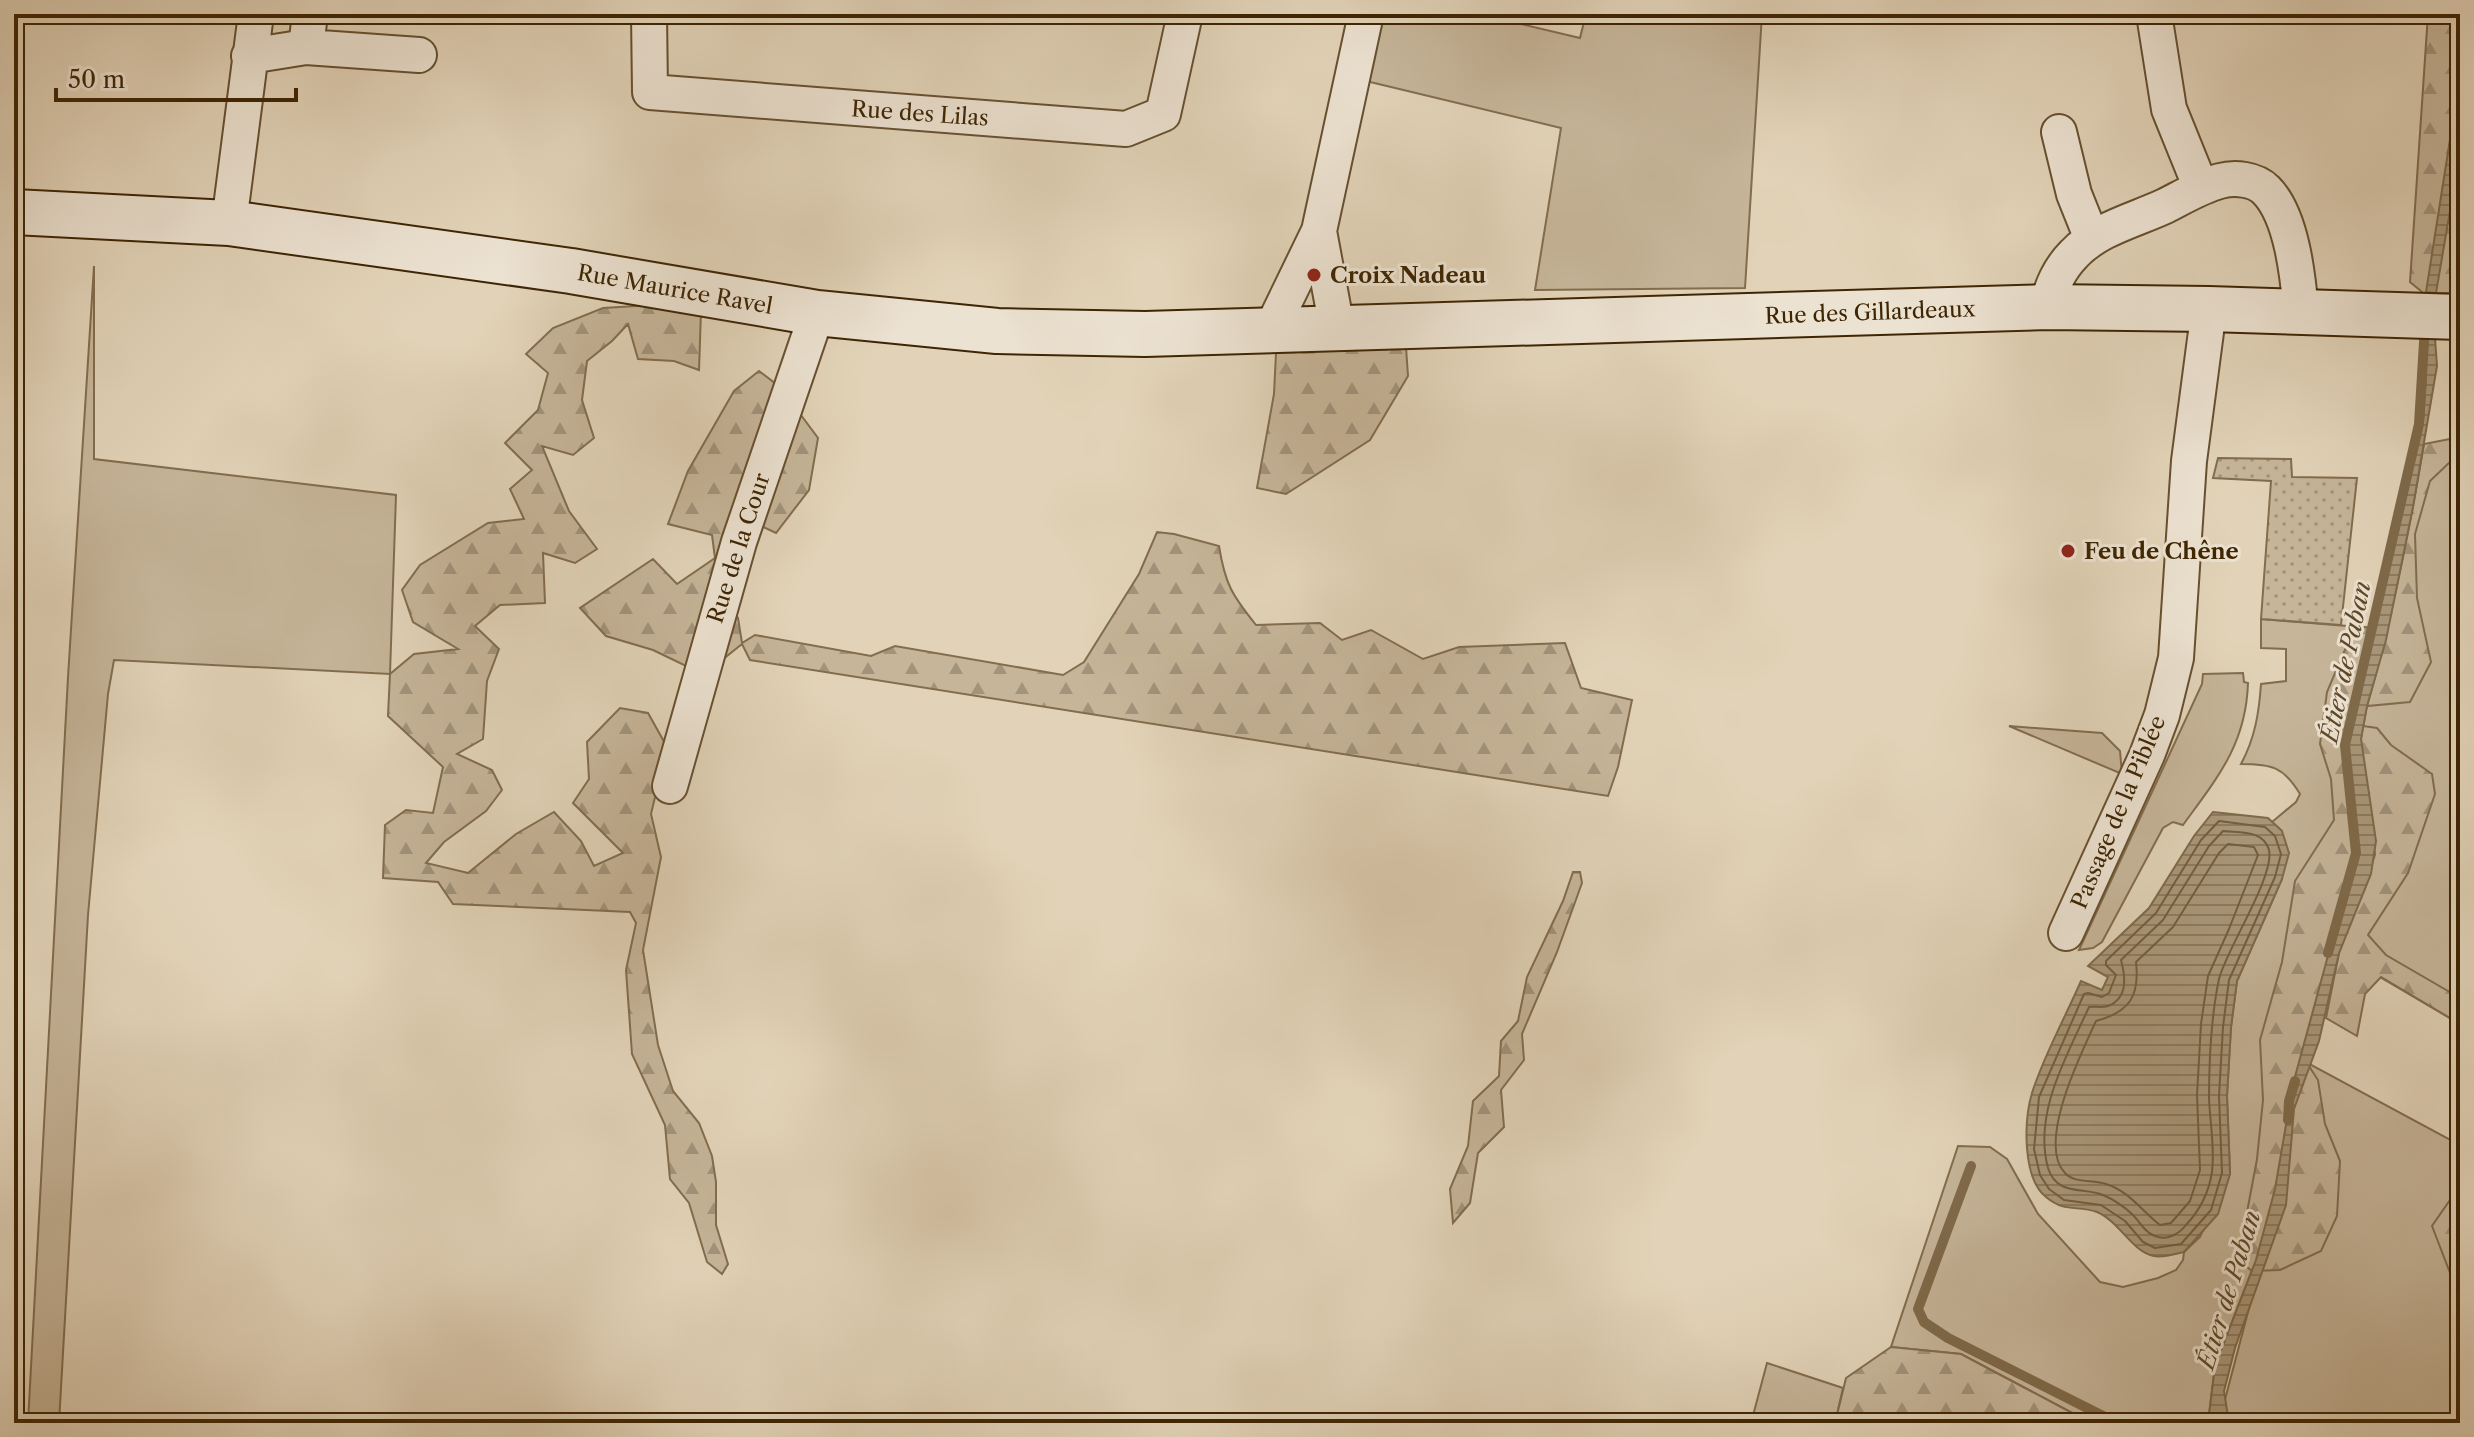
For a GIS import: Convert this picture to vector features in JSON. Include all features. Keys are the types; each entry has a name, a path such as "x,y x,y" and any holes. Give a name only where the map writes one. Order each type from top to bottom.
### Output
{"street":[{"path":"229,223 256,14"},
{"path":"306,47 310,14"},
{"name":"Rue des Lilas","path":"649,14 650,92 1126,129 1163,114 1185,14"},
{"path":"1271,330 1319,231 1366,14"},
{"path":"2154,14 2169,109 2201,188"},
{"path":"249,56 306,47 419,55"},
{"path":"2059,132 2074,194 2092,239"},
{"path":"2048,307 2050,290 2074,254 2092,239 2201,188 2221,180 2238,178 2266,190 2280,211 2298,277 2301,312"},
{"name":"Rue Maurice Ravel","path":"14,212 229,223 571,271 817,313 997,331 1145,334 1337,328"},
{"path":"1319,231 1337,328"},
{"name":"Rue des Gillardeaux","path":"1337,328 2048,307 2454,317"},
{"name":"Passage de la Piblée","path":"2066,933 2147,755 2162,715 2176,658 2189,461 2209,309"},
{"name":"Rue de la Cour","path":"670,786 739,542 817,313"}],"green space":[{"path":"1385,14 1478,14 1580,38 1586,14 1762,14 1745,288 1535,290 1561,128 1366,81"},
{"path":"2428,14 2460,14 2460,293 2427,296 2410,282"},
{"path":"94,266 94,459 396,495 390,674 114,660 108,694 88,915 59,1423 28,1423 68,677"},
{"path":"653,305 701,312 699,370 674,361 638,359 628,324 587,361 582,400 594,438 573,455 542,446 569,511 597,549 575,563 543,553 545,603 500,605 475,626 499,649 487,681 483,739 457,754 492,770 502,790 486,811 444,842 426,863 468,873 516,834 554,812 581,841 594,866 623,853 573,803 589,779 587,742 620,708 648,713 667,747 651,814 661,857 643,950 658,1045 673,1091 699,1123 712,1156 716,1182 716,1225 728,1264 722,1274 707,1262 689,1203 670,1179 665,1125 632,1054 626,970 636,923 630,912 453,904 438,882 383,878 385,825 406,810 433,813 443,767 388,716 390,674 414,654 458,649 413,622 402,590 420,565 488,523 524,519 510,489 532,470 505,443 538,410 548,373 526,354 553,328 603,308"},
{"path":"1406,347 1408,376 1370,440 1286,494 1257,488 1274,394 1276,353"},
{"path":"759,371 780,387 818,438 809,490 776,533 759,525 722,599 738,618 742,643 755,635 871,656 895,646 1063,675 1084,662 1139,574 1157,532 1174,534 1219,546 1231,588 1256,625 1320,623 1342,640 1371,630 1423,659 1459,647 1565,643 1581,688 1632,700 1618,767 1608,796 750,660 742,644 722,660 686,666 653,650 606,636 580,608 653,559 677,584 715,558 712,535 668,524 688,471 734,391"},
{"path":"2460,437 2460,461 2451,461 2430,481 2415,534 2417,598 2431,662 2410,702 2367,706 2399,576 2424,444"},
{"path":"2460,451 2460,1024 2339,953 2361,739 2412,452"},
{"path":"2218,458 2291,459 2292,477 2357,478 2341,625 2261,619 2271,481 2213,478"},
{"path":"2261,619 2372,628 2345,745 2300,1059 2460,1145 2460,1423 2224,1423 2222,1411 2285,1171 2256,1260 2215,1366 2208,1423 2091,1423 1961,1354 1891,1347 1958,1146 1990,1147 2007,1159 2038,1214 2100,1282 2123,1287 2176,1270 2184,1252 2200,1237 2230,1173 2227,1096 2237,981 2282,879 2282,831 2272,822 2296,802 2300,794 2288,778 2276,769 2241,764 2256,725 2261,684 2286,681 2286,649 2261,648"},
{"path":"2355,626 2372,628 2345,745 2356,853 2331,945 2307,1063 2318,1080 2325,1124 2340,1161 2337,1216 2321,1251 2280,1270 2252,1271 2238,1260 2257,1159 2263,1100 2260,1040 2282,962 2295,881 2334,820 2331,779 2320,744 2327,692"},
{"path":"2243,673 2244,682 2248,683 2246,705 2228,759 2183,825 2173,822 2163,828 2102,942 2093,948 2079,950 2202,684 2203,674"},
{"path":"2009,726 2102,733 2120,751 2122,774"},
{"path":"2363,726 2377,728 2391,745 2432,774 2435,794 2408,873 2368,935 2386,955 2460,998 2460,1024 2381,977 2365,994 2357,1036 2326,1018 2339,953 2375,855 2361,739"},
{"path":"1573,872 1580,872 1582,883 1522,1034 1524,1060 1501,1090 1504,1127 1478,1153 1470,1203 1453,1223 1450,1189 1468,1146 1473,1101 1499,1076 1501,1041 1518,1021 1527,977 1563,901"},
{"path":"2450,1200 2460,1200 2460,1274 2452,1278 2432,1226"},
{"path":"1891,1347 1961,1354 2091,1423 1835,1423 1846,1378"},
{"path":"1767,1363 1843,1388 1835,1423 1751,1423"}],"water":[{"path":"2460,76 2460,152 2436,293 2426,292"},
{"path":"2424,338 2435,338 2437,366 2386,640 2361,739 2376,841 2371,874 2339,953 2319,1041 2294,1109 2286,1205 2235,1348 2224,1391 2229,1423 2208,1423 2215,1366 2256,1260 2275,1189 2293,1084 2356,853 2345,745 2423,422 2426,377"},
{"path":"2213,812 2268,818 2282,831 2289,853 2282,879 2237,981 2227,1096 2230,1174 2218,1214 2184,1252 2158,1256 2139,1249 2105,1216 2090,1210 2065,1207 2046,1197 2038,1188 2029,1163 2027,1118 2037,1079 2081,981 2102,990 2108,977 2088,966 2149,908 2194,836"}],"waterway":[{"name":"Étier de Paban","path":"2328,953 2356,853 2345,745 2419,424 2425,326"},
{"name":"Étier de Paban","path":"2288,1120 2295,1081"},
{"path":"1971,1166 1918,1309 1924,1322 1948,1338 2117,1423"}],"place":[{"name":"Croix Nadeau","path":"1314,275"},
{"name":"Feu de Chêne","path":"2068,551"}]}
